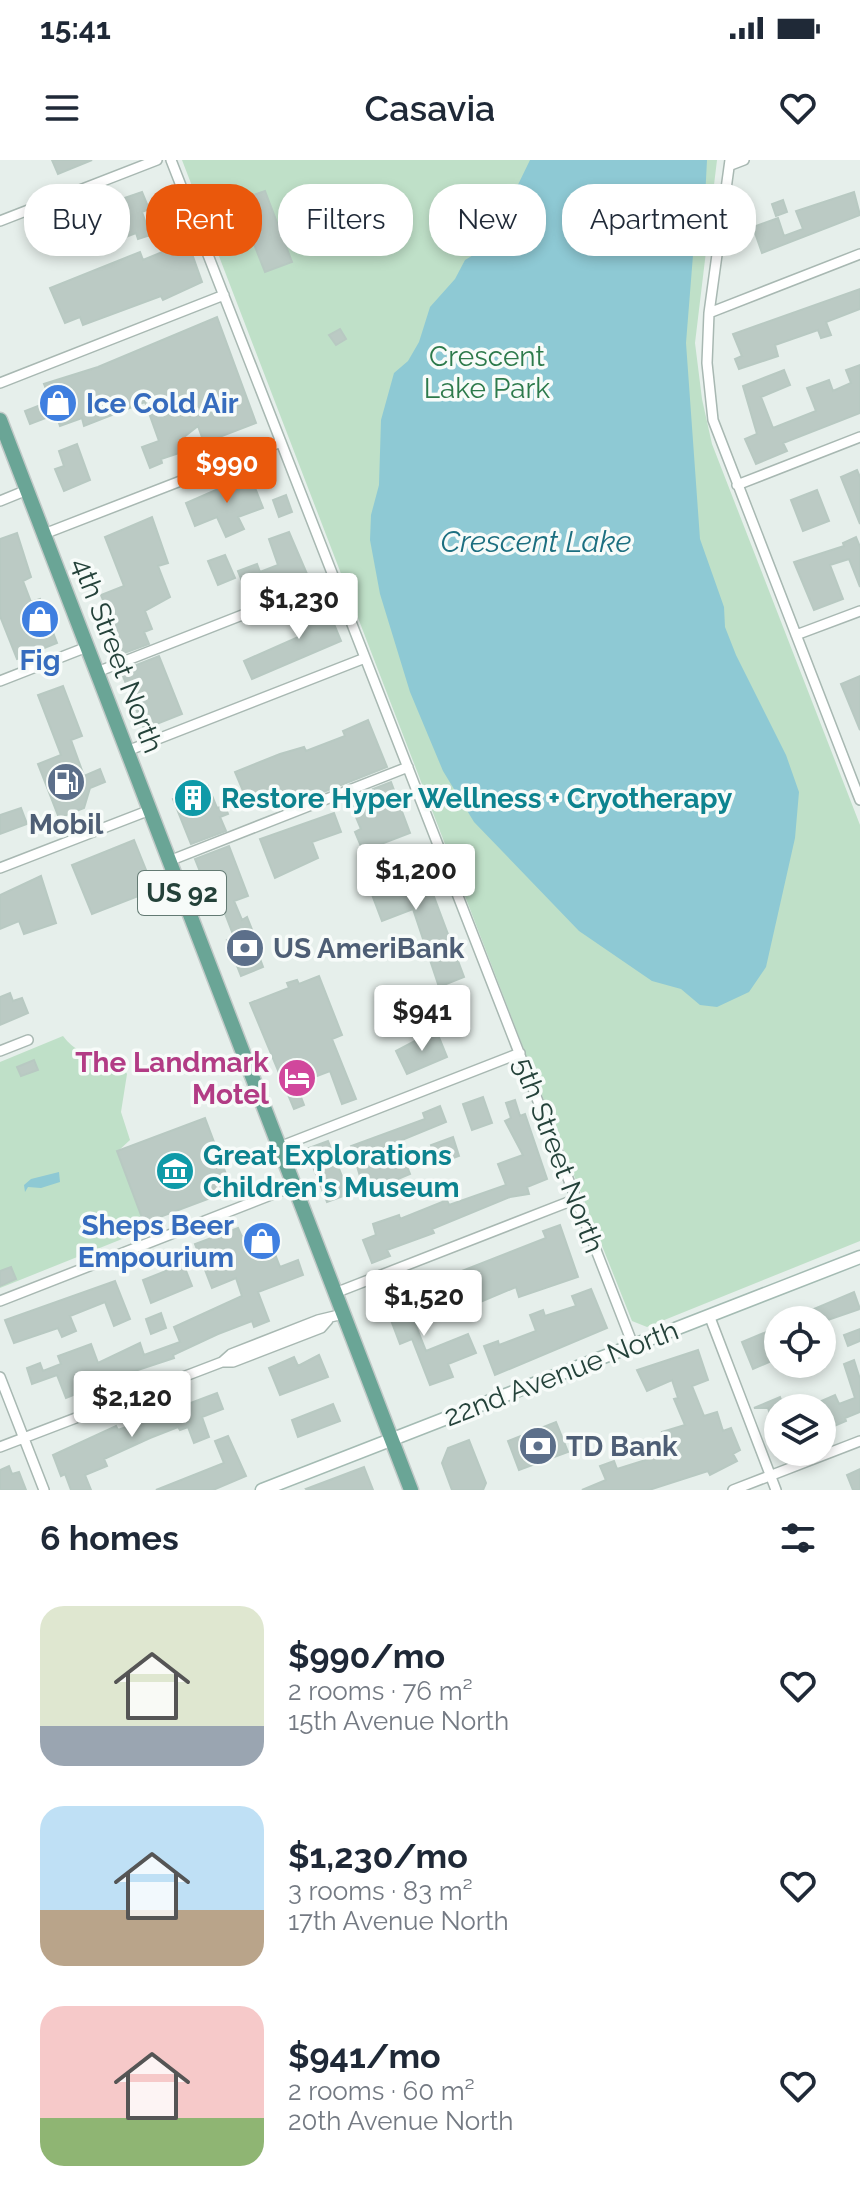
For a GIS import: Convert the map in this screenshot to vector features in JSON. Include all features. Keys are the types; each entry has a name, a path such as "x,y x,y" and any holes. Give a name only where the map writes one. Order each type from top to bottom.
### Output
{"main road":[{"name":"4th Street North","path":"0,420 411,1490"},
{"name":"22nd Avenue North","path":"262,1490 860,1257"}],"street":[{"path":"0,221 157,160"},
{"name":"5th Street North","path":"171,160 633,1345"},
{"path":"744,160 730,163 709,313 707,363 713,420 796,635 856,777 860,800"},
{"path":"709,313 860,254"},
{"path":"0,383 224,295"},
{"path":"737,485 860,437"},
{"path":"44,534 281,442"},
{"path":"0,501 27,490"},
{"path":"97,672 334,579"},
{"path":"796,635 860,611"},
{"path":"0,681 87,647"},
{"path":"127,751 365,658"},
{"path":"169,861 408,767"},
{"path":"0,868 150,810"},
{"path":"0,1051 28,1040"},
{"path":"279,1147 520,1053"},
{"path":"0,1301 294,1186"},
{"path":"335,1293 576,1199"},
{"path":"0,1447 222,1362 233,1362 321,1328 328,1320 343,1314"},
{"path":"709,1315 776,1490"},
{"path":"0,1377 44,1490"},
{"path":"733,1490 860,1441"}],"green space":[{"name":"Crescent Lake Park","path":"182,160 717,160 714,184 562,184 562,256 705,256 695,343 712,444 860,825 860,1241 647,1327 632,1321 528,1060 219,256 262,256 262,184 191,184"},
{"path":"63,1036 86,1054 116,1056 127,1074 121,1112 130,1140 117,1152 147,1229 0,1288 0,1062"}],"water":[{"name":"Crescent Lake","path":"530,160 707,160 706,184 562,184 562,256 693,256 686,343 700,539 724,607 725,627 786,755 799,792 795,838 766,967 749,992 717,1007 700,1005 681,989 652,981 579,931 474,822 443,771 410,692 380,594 370,540 371,515 379,485 381,420 394,373 408,361 419,342 430,307 455,279 465,260 472,256 546,256 546,184 518,184"},
{"path":"59,1172 60,1182 41,1188 28,1187 25,1192 24,1185 31,1179"}],"building":[{"path":"52,160 92,160 58,174"},
{"path":"265,191 278,225 278,256 290,256 292,262 265,272 259,256 262,256 262,192"},
{"path":"142,192 146,202 146,210 142,212 146,236 138,239 136,233 130,235 130,196"},
{"path":"854,192 860,215 762,253 756,226 778,218 784,236 803,229 796,211"},
{"path":"783,200 787,212 776,216 772,204"},
{"path":"140,252 143,260 153,256 193,256 202,282 163,300 161,296 83,325 80,317 65,323 50,288"},
{"path":"860,289 860,309 826,322 831,335 821,338 818,330 775,345 778,356 739,369 735,359 742,356 733,334"},
{"path":"217,317 256,423 204,443 198,426 184,437 189,450 182,456 179,453 161,459 162,463 150,468 142,447 159,441 145,402 84,426 82,418 60,426 56,414 30,424 25,411 51,401 44,384 98,367"},
{"path":"340,329 346,339 336,345 329,335"},
{"path":"860,365 860,413 783,443 787,451 756,464 745,439 757,434 743,386 784,370 790,385 761,397 773,428 816,411 807,388 829,380 833,391 851,383 846,370"},
{"path":"77,444 90,480 64,491 55,469 64,466 59,451"},
{"path":"857,470 860,477 860,524 841,477"},
{"path":"250,475 263,508 238,517 244,529 226,537 217,517 195,526 186,503"},
{"path":"817,490 829,521 803,531 791,500"},
{"path":"286,495 292,512 279,517 273,500"},
{"path":"152,517 168,563 158,566 170,597 145,611 152,629 144,632 149,644 116,656 105,626 112,623 101,595 124,586 105,537"},
{"path":"289,532 307,574 248,596 238,571 257,564 260,572 278,565 269,539"},
{"path":"17,533 31,577 23,581 31,602 40,599 57,643 17,659 0,616 0,539"},
{"path":"856,537 860,547 860,587 849,559 830,565 843,599 814,610 794,562 844,546 843,543"},
{"path":"225,555 235,578 218,585 208,561"},
{"path":"324,600 341,641 252,679 244,661 303,635 294,611"},
{"path":"159,656 182,714 144,729 121,671"},
{"path":"860,676 860,730 841,684"},
{"path":"63,686 82,736 71,740 84,776 100,769 105,782 90,788 84,808 59,818 38,764 61,755 38,695"},
{"path":"368,720 387,767 278,810 272,796 249,805 235,772 280,754 304,747 306,751 345,736 343,731"},
{"path":"391,782 410,833 363,851 355,832 361,829 351,805 376,796 373,789"},
{"path":"208,786 217,808 225,806 228,814 220,817 226,831 191,844 173,799"},
{"path":"21,808 27,824 0,834 0,815"},
{"path":"334,813 341,832 312,842 318,858 275,878 260,839"},
{"path":"134,840 154,890 92,914 72,865"},
{"path":"229,846 248,896 234,901 242,920 247,917 262,955 259,956 263,967 241,976 227,940 234,937 224,911 217,914 195,859"},
{"path":"418,854 464,977 439,987 413,909 382,921 365,876"},
{"path":"41,876 56,923 24,934 19,921 0,929 0,895"},
{"path":"319,976 342,1035 332,1039 356,1099 342,1104 330,1071 296,1084 304,1105 294,1109 250,1003 289,988 287,983 297,980 299,984"},
{"path":"10,993 13,1001 22,998 28,1013 0,1025 0,997"},
{"path":"436,1030 447,1057 407,1074 396,1051"},
{"path":"34,1060 38,1070 21,1076 17,1067"},
{"path":"483,1097 492,1123 472,1130 463,1104"},
{"path":"515,1100 520,1116 525,1114 547,1179 527,1187 529,1194 510,1197 432,1229 434,1233 387,1250 390,1256 372,1263 363,1240 376,1235 373,1224 399,1215 400,1219 447,1200 449,1205 506,1185 498,1164 523,1155 505,1121 511,1118 506,1103"},
{"path":"440,1106 446,1122 392,1144 397,1156 402,1154 410,1174 365,1193 351,1146 425,1119 423,1113"},
{"name":"Great Explorations Children's Museum","path":"205,1118 232,1190 144,1223 117,1151"},
{"path":"453,1137 459,1156 437,1164 431,1145"},
{"path":"328,1141 349,1194 327,1202 306,1149"},
{"path":"560,1225 578,1277 519,1297 516,1287 471,1306 459,1272 546,1238 543,1231"},
{"path":"238,1228 242,1237 265,1228 280,1267 298,1260 303,1275 258,1292 269,1321 254,1327 252,1321 173,1355 174,1358 80,1389 81,1392 66,1398 57,1375 32,1384 27,1368 40,1363 43,1371 61,1364 58,1356 91,1344 98,1363 140,1343 144,1355 180,1342 174,1327 242,1296 236,1278 212,1288 195,1244"},
{"path":"179,1253 192,1286 151,1303 143,1280 166,1271 162,1260"},
{"path":"11,1267 16,1279 0,1286 0,1271"},
{"path":"115,1281 130,1319 114,1326 105,1302 70,1316 76,1331 62,1337 58,1328 14,1343 5,1320"},
{"path":"399,1283 426,1351 468,1334 476,1353 448,1364 453,1377 430,1385 412,1339 400,1344 380,1291"},
{"path":"591,1289 607,1328 495,1375 484,1346 498,1341 499,1345 536,1331 530,1315 543,1310 545,1316 576,1306 572,1296"},
{"path":"854,1292 860,1309 836,1317 836,1306 821,1306"},
{"path":"161,1313 166,1328 151,1334 146,1319"},
{"path":"860,1329 860,1341 848,1346 844,1335"},
{"path":"764,1333 764,1364 753,1369 742,1342"},
{"path":"698,1350 708,1380 692,1386 704,1416 717,1412 723,1431 731,1428 740,1450 733,1454 737,1461 710,1475 708,1471 649,1490 582,1490 606,1480 600,1466 614,1461 617,1469 668,1453 662,1432 685,1425 674,1399 678,1398 672,1380 647,1391 637,1370"},
{"path":"319,1355 328,1377 280,1395 269,1368 294,1357 298,1366"},
{"path":"854,1360 860,1379 860,1412 836,1425 836,1397 839,1404 855,1398 844,1364"},
{"path":"217,1393 223,1409 202,1417 209,1437 194,1443 188,1427 180,1430 178,1427 150,1438 104,1459 107,1466 85,1475 91,1490 71,1490 65,1474 61,1476 53,1455 116,1426 118,1430 172,1410 170,1405 186,1399 188,1404"},
{"path":"333,1404 340,1421 298,1437 292,1420"},
{"name":"TD Bank","path":"556,1422 568,1452 519,1470 508,1441"},
{"path":"228,1436 246,1476 213,1490 156,1490 224,1463 215,1441"},
{"path":"469,1440 486,1483 483,1490 452,1490 442,1463 448,1448"},
{"path":"9,1466 12,1474 19,1472 26,1490 0,1490 0,1470"},
{"path":"364,1467 373,1490 306,1489"},
{"path":"860,1469 860,1490 853,1490 847,1475"}],"place":[{"name":"Ice Cold Air","path":"58,403"},
{"name":"Fig","path":"40,619"},
{"name":"Mobil","path":"66,782"},
{"name":"Restore Hyper Wellness + Cryotherapy","path":"193,798"},
{"name":"US AmeriBank","path":"245,948"},
{"name":"The Landmark Motel","path":"297,1078"},
{"name":"Great Explorations Children's Museum","path":"175,1171"},
{"name":"Sheps Beer Empourium","path":"262,1241"},
{"name":"TD Bank","path":"538,1446"}]}
